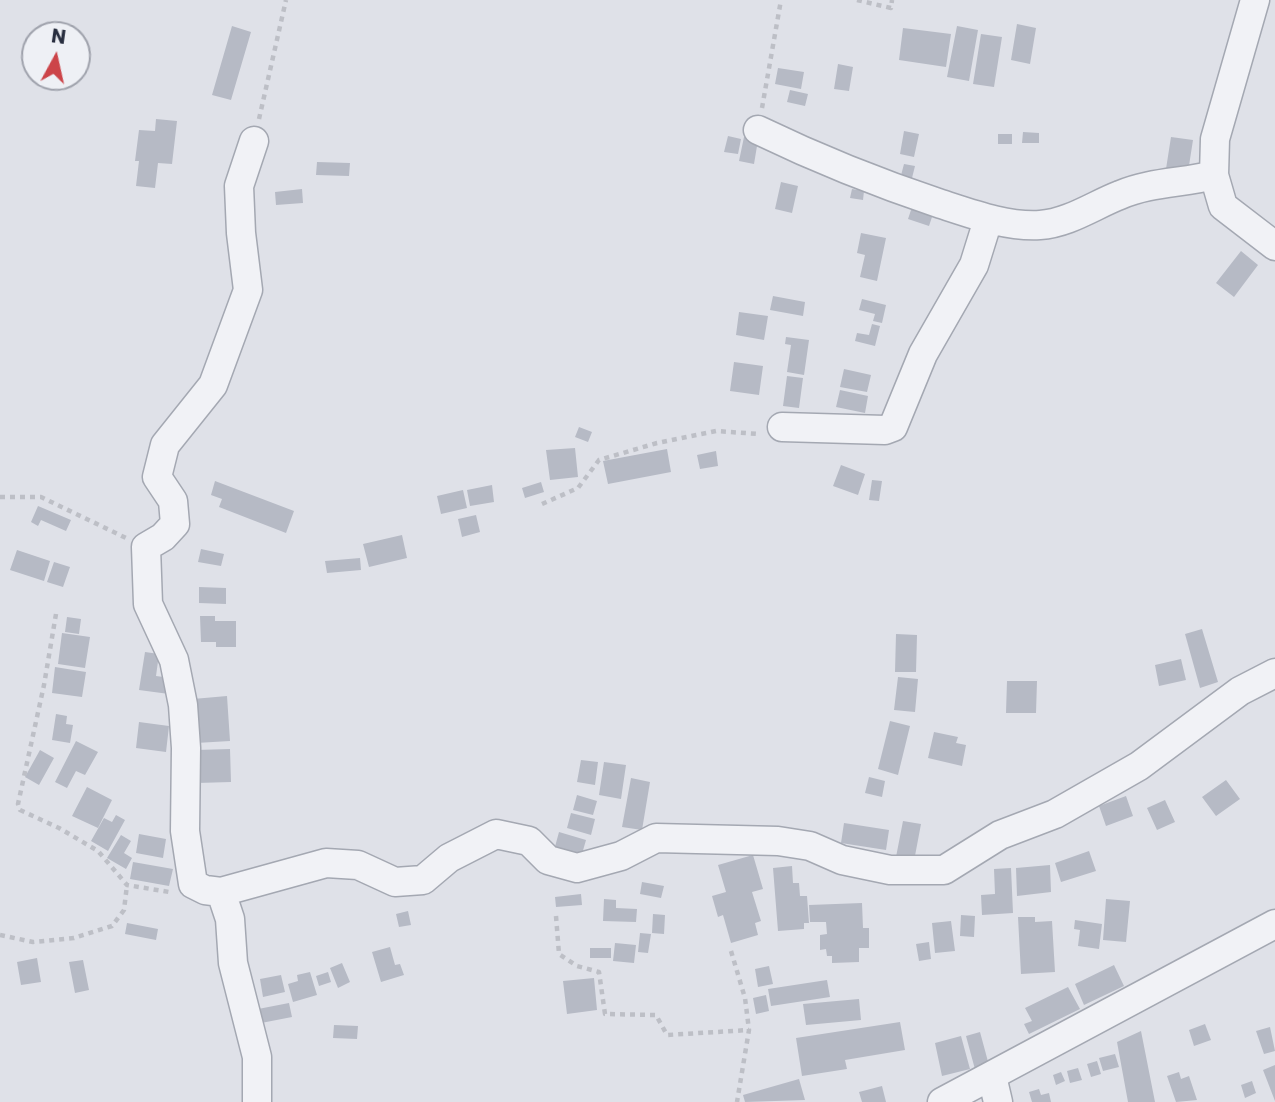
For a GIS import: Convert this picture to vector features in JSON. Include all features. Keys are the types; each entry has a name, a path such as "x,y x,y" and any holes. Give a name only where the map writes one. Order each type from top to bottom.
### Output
{"street":[{"path":"1255,0 1215,139 1214,175 1223,206 1275,246"},
{"path":"758,130 877,183 988,220 1041,225 1076,215 1121,194 1164,182 1214,175"},
{"path":"254,141 239,186 248,290 212,385 164,445 157,477 173,500 175,524 163,537 146,547 148,604 174,660 183,705 186,748 185,831 193,884 205,890 221,892 326,863 358,865 395,882 423,880 449,858 496,834 529,841 548,860 577,868 621,856 656,838 778,841 810,846 842,860 890,870 944,870 1000,835 1055,814 1139,766 1240,691 1275,673"},
{"path":"782,427 885,430 893,427 923,354 974,265 988,220"},
{"path":"221,892 230,919 233,963 257,1057 257,1102"},
{"path":"943,1102 995,1089 1275,924"}],"path":[{"path":"254,141 286,0"},
{"path":"758,130 781,0"},
{"path":"858,0 891,8 892,0"},
{"path":"542,504 578,488 599,460 657,443 716,431 763,434 782,427"},
{"path":"0,497 41,497 146,547"},
{"path":"55,614 20,810 59,828 98,851 127,885 172,892 193,884"},
{"path":"0,935 33,942 74,938 112,926 124,910 127,885"},
{"path":"556,916 559,954 577,966 599,972 605,1014 656,1015 667,1035 749,1030"},
{"path":"730,951 745,998 749,1030 737,1102"}],"building":[{"path":"1017,24 1036,28 1030,64 1011,60"},
{"path":"232,26 251,32 231,100 212,95"},
{"path":"957,26 978,30 969,81 947,77"},
{"path":"903,28 951,34 946,67 899,60"},
{"path":"981,34 1002,37 994,87 973,84"},
{"path":"838,64 853,67 849,91 834,89"},
{"path":"778,68 804,72 801,89 775,84"},
{"path":"790,90 808,94 805,106 787,102"},
{"path":"156,119 177,121 172,164 158,163 155,188 136,186 139,161 135,161 139,130 155,131"},
{"path":"904,131 919,134 914,157 900,154"},
{"path":"1023,132 1039,133 1039,143 1022,143"},
{"path":"998,134 1012,134 1012,144 998,144"},
{"path":"728,136 741,139 738,154 724,152"},
{"path":"744,137 758,140 754,164 739,161"},
{"path":"1171,137 1193,140 1188,172 1166,169"},
{"path":"317,162 350,163 349,176 316,175"},
{"path":"904,164 915,166 910,186 899,183"},
{"path":"781,182 798,186 792,213 775,209"},
{"path":"302,189 303,203 276,205 275,192"},
{"path":"852,189 864,191 863,200 850,198"},
{"path":"912,207 933,214 929,226 908,219"},
{"path":"861,233 886,238 877,281 860,277 865,255 857,253"},
{"path":"1241,251 1258,265 1234,297 1216,283"},
{"path":"773,296 805,302 803,316 770,310"},
{"path":"862,299 886,305 882,323 873,321 875,314 859,310"},
{"path":"739,312 768,316 764,340 736,335"},
{"path":"872,324 880,326 875,346 855,341 857,333 869,335"},
{"path":"786,337 809,340 804,375 787,372 791,345 785,344"},
{"path":"734,362 763,366 759,395 730,391"},
{"path":"844,369 871,375 867,392 840,387"},
{"path":"787,376 803,378 799,408 783,406"},
{"path":"840,390 868,396 865,413 836,407"},
{"path":"579,427 592,432 588,442 575,437"},
{"path":"575,448 578,477 550,480 546,450"},
{"path":"667,449 671,472 608,484 603,461"},
{"path":"716,451 718,466 700,469 697,455"},
{"path":"841,465 865,474 858,495 833,486"},
{"path":"872,480 882,481 879,501 869,500"},
{"path":"215,481 294,511 286,533 219,507 222,499 211,495"},
{"path":"541,482 544,492 525,498 522,488"},
{"path":"492,485 494,502 470,506 467,490"},
{"path":"463,490 467,508 441,514 437,496"},
{"path":"38,506 71,520 66,531 41,520 38,526 31,522"},
{"path":"476,515 480,532 462,537 458,519"},
{"path":"402,535 407,558 369,567 363,544"},
{"path":"201,549 224,554 221,566 198,562"},
{"path":"17,550 50,561 44,581 10,570"},
{"path":"360,558 361,570 327,573 325,561"},
{"path":"54,562 70,567 63,587 47,582"},
{"path":"199,587 226,588 226,604 199,603"},
{"path":"200,616 215,616 215,621 236,621 236,647 216,647 216,642 201,642"},
{"path":"67,617 81,619 79,634 65,632"},
{"path":"1202,629 1218,682 1200,688 1185,634"},
{"path":"62,633 90,637 85,668 58,664"},
{"path":"896,634 917,635 916,672 895,672"},
{"path":"145,652 159,654 156,676 171,678 169,694 139,690"},
{"path":"1181,659 1186,680 1159,686 1155,665"},
{"path":"55,667 86,672 82,697 52,693"},
{"path":"898,677 918,679 915,712 894,710"},
{"path":"1007,681 1037,681 1036,713 1006,713"},
{"path":"227,696 230,741 196,743 193,699"},
{"path":"56,714 67,716 66,724 73,725 70,743 52,740"},
{"path":"890,721 910,726 898,775 878,769"},
{"path":"139,722 169,726 166,752 136,748"},
{"path":"934,732 958,737 956,743 966,745 962,766 928,758"},
{"path":"76,741 98,752 85,775 76,771 67,788 55,782"},
{"path":"230,749 231,782 197,783 196,750"},
{"path":"40,750 54,758 39,785 25,777"},
{"path":"581,760 598,762 595,785 577,782"},
{"path":"604,762 626,765 621,799 599,795"},
{"path":"869,777 885,781 882,797 865,793"},
{"path":"631,778 650,782 642,830 622,827"},
{"path":"1226,780 1240,799 1216,816 1202,797"},
{"path":"87,787 112,800 98,828 72,816"},
{"path":"577,795 597,801 593,815 573,810"},
{"path":"1126,796 1133,816 1106,826 1099,806"},
{"path":"1165,800 1175,822 1157,830 1147,808"},
{"path":"571,813 595,819 591,835 567,828"},
{"path":"116,815 125,820 108,851 91,841 104,818 112,822"},
{"path":"903,821 921,824 914,861 896,857"},
{"path":"844,823 889,830 886,850 841,843"},
{"path":"559,832 586,840 580,861 553,854"},
{"path":"139,834 166,839 163,858 136,853"},
{"path":"121,835 131,841 124,853 132,858 126,869 107,858"},
{"path":"1089,851 1096,871 1061,882 1055,863"},
{"path":"753,855 763,889 752,892 761,921 755,923 758,935 731,943 723,915 718,917 712,896 726,892 718,865"},
{"path":"133,862 173,869 169,886 130,879"},
{"path":"1050,865 1051,892 1017,896 1016,868"},
{"path":"792,866 793,883 799,883 800,896 807,896 809,923 804,923 804,929 778,931 773,868"},
{"path":"1011,868 1013,913 982,915 981,895 995,894 994,869"},
{"path":"642,882 664,886 661,898 640,894"},
{"path":"581,894 582,905 556,907 555,897"},
{"path":"604,899 616,900 616,908 637,909 636,922 603,921"},
{"path":"1106,899 1130,901 1126,942 1103,940"},
{"path":"862,903 863,928 869,928 869,948 859,948 859,962 832,963 832,956 827,956 826,949 820,950 820,935 827,934 826,922 810,922 809,905"},
{"path":"408,911 411,925 399,927 396,914"},
{"path":"653,914 665,915 664,934 652,933"},
{"path":"961,915 975,916 974,937 960,936"},
{"path":"1018,917 1035,917 1035,922 1052,921 1055,972 1021,974"},
{"path":"1075,920 1102,924 1099,949 1078,946 1080,930 1074,929"},
{"path":"951,921 955,951 935,953 932,923"},
{"path":"127,923 158,929 156,940 125,934"},
{"path":"640,933 651,934 648,953 638,952"},
{"path":"929,942 931,959 919,961 916,944"},
{"path":"615,943 636,945 634,963 613,961"},
{"path":"390,947 395,965 400,964 404,975 381,982 372,952"},
{"path":"590,948 611,948 611,958 590,958"},
{"path":"37,958 41,982 21,985 17,962"},
{"path":"83,960 89,990 75,993 69,962"},
{"path":"342,963 350,982 338,988 330,968"},
{"path":"1114,965 1124,986 1084,1005 1075,984"},
{"path":"769,966 773,984 758,987 755,969"},
{"path":"310,972 317,995 293,1002 288,984 298,981 297,975"},
{"path":"328,972 331,982 319,986 316,976"},
{"path":"281,975 285,992 263,997 260,979"},
{"path":"594,978 597,1010 567,1014 563,981"},
{"path":"827,980 830,997 771,1006 768,989"},
{"path":"1068,987 1080,1009 1029,1034 1024,1024 1032,1021 1025,1008"},
{"path":"766,995 769,1011 756,1014 753,998"},
{"path":"859,999 861,1020 806,1025 803,1004"},
{"path":"289,1003 292,1017 256,1024 253,1010"},
{"path":"900,1022 905,1050 845,1060 847,1069 802,1076 796,1038"},
{"path":"1205,1024 1211,1040 1194,1046 1189,1030"},
{"path":"334,1025 358,1026 357,1039 333,1038"},
{"path":"1270,1027 1275,1051 1264,1054 1256,1031"},
{"path":"1141,1031 1155,1102 1128,1102 1117,1042"},
{"path":"980,1032 990,1069 976,1073 966,1036"},
{"path":"961,1036 970,1069 942,1076 935,1043"},
{"path":"1115,1054 1119,1067 1103,1071 1099,1058"},
{"path":"1097,1061 1101,1074 1091,1077 1087,1064"},
{"path":"1275,1065 1275,1101 1263,1070"},
{"path":"1078,1068 1082,1080 1070,1083 1067,1071"},
{"path":"1061,1072 1065,1081 1056,1085 1053,1075"},
{"path":"1179,1072 1181,1079 1189,1076 1197,1100 1176,1102 1167,1076"},
{"path":"799,1079 805,1100 745,1102 743,1095"},
{"path":"1252,1081 1256,1093 1245,1098 1241,1085"},
{"path":"882,1086 886,1102 862,1102 859,1092"},
{"path":"1039,1089 1041,1095 1049,1093 1051,1102 1032,1102 1029,1092"}]}
